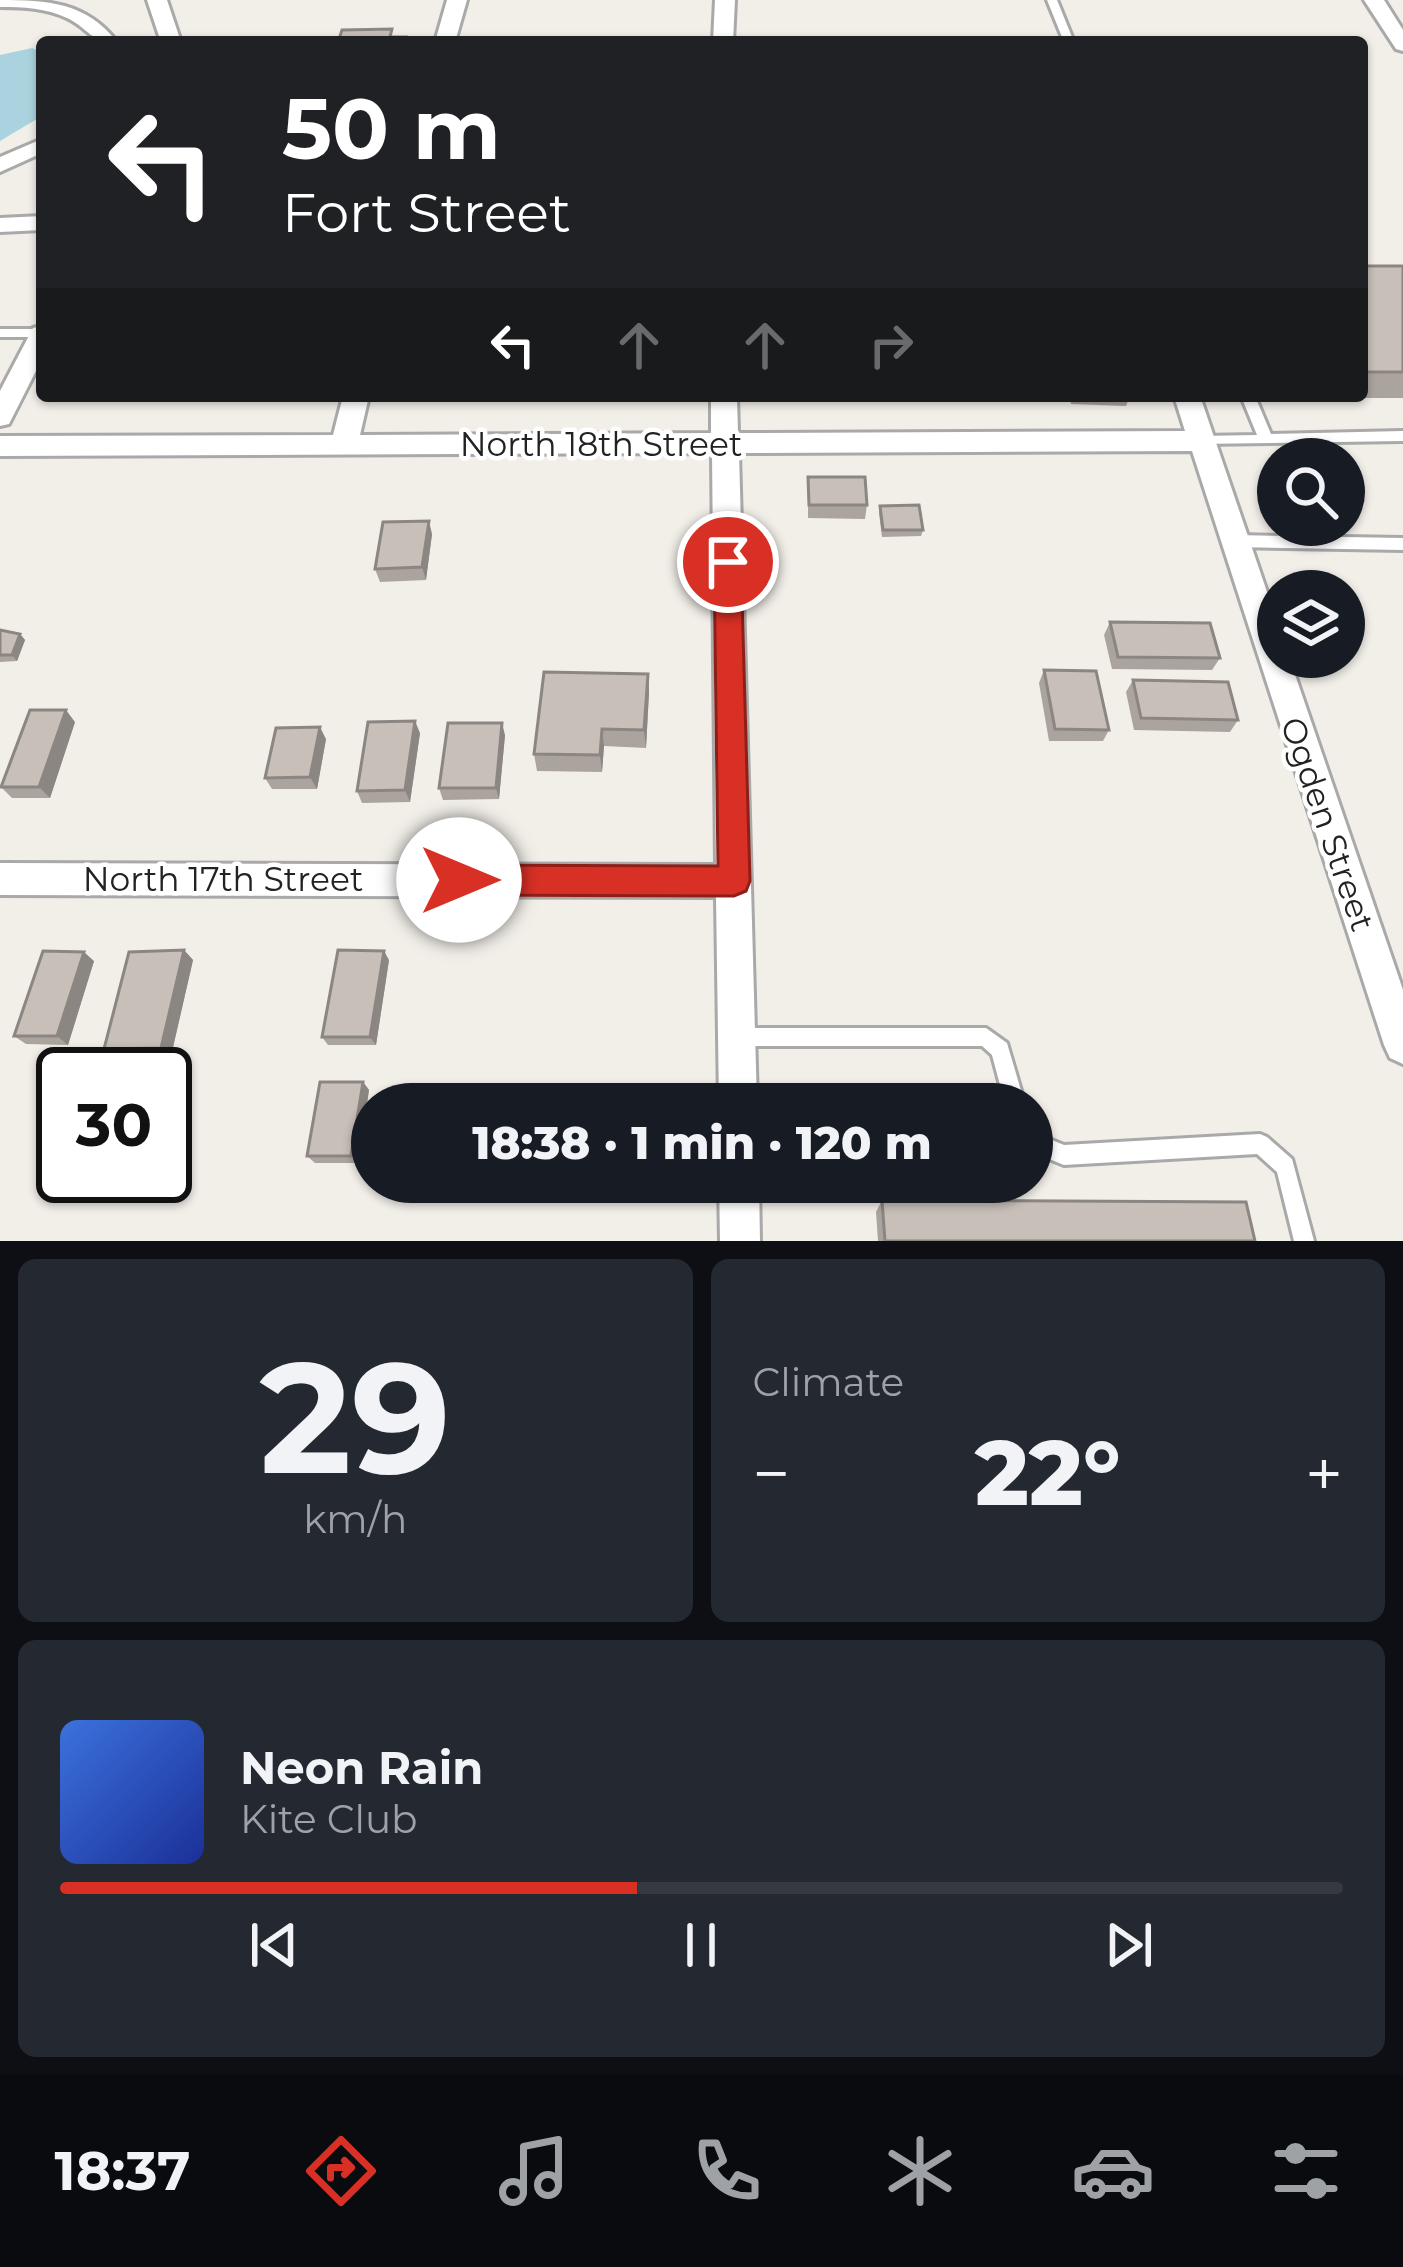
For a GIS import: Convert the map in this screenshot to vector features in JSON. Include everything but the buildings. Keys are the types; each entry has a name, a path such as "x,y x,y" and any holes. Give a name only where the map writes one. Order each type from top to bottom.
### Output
{"street":[{"path":"158,0 169,36"},
{"path":"447,36 457,0"},
{"path":"723,36 724,0"},
{"path":"1374,0 1403,45"},
{"path":"0,1 79,17 100,36"},
{"path":"0,165 36,148"},
{"path":"0,225 36,223"},
{"path":"0,417 36,345"},
{"path":"344,445 355,402"},
{"path":"724,402 738,1083"},
{"name":"Ogden Street","path":"1189,402 1403,1046"},
{"name":"North 18th Street","path":"0,446 1202,441"},
{"name":"North 17th Street","path":"0,879 734,881"},
{"path":"740,1203 740,1241"}],"lane":[{"path":"1052,0 1067,36"},
{"path":"0,332 36,333"},
{"path":"1250,402 1264,437"},
{"path":"1202,441 1403,436"},
{"path":"1234,541 1403,544"},
{"path":"737,1037 986,1037 1000,1050 1009,1083"},
{"path":"1053,1151 1064,1155 1259,1144 1285,1166 1304,1241"}],"water":[{"path":"36,50 36,120 0,141 0,55"}],"route":[{"path":"459,880 734,881 728,562"}]}
